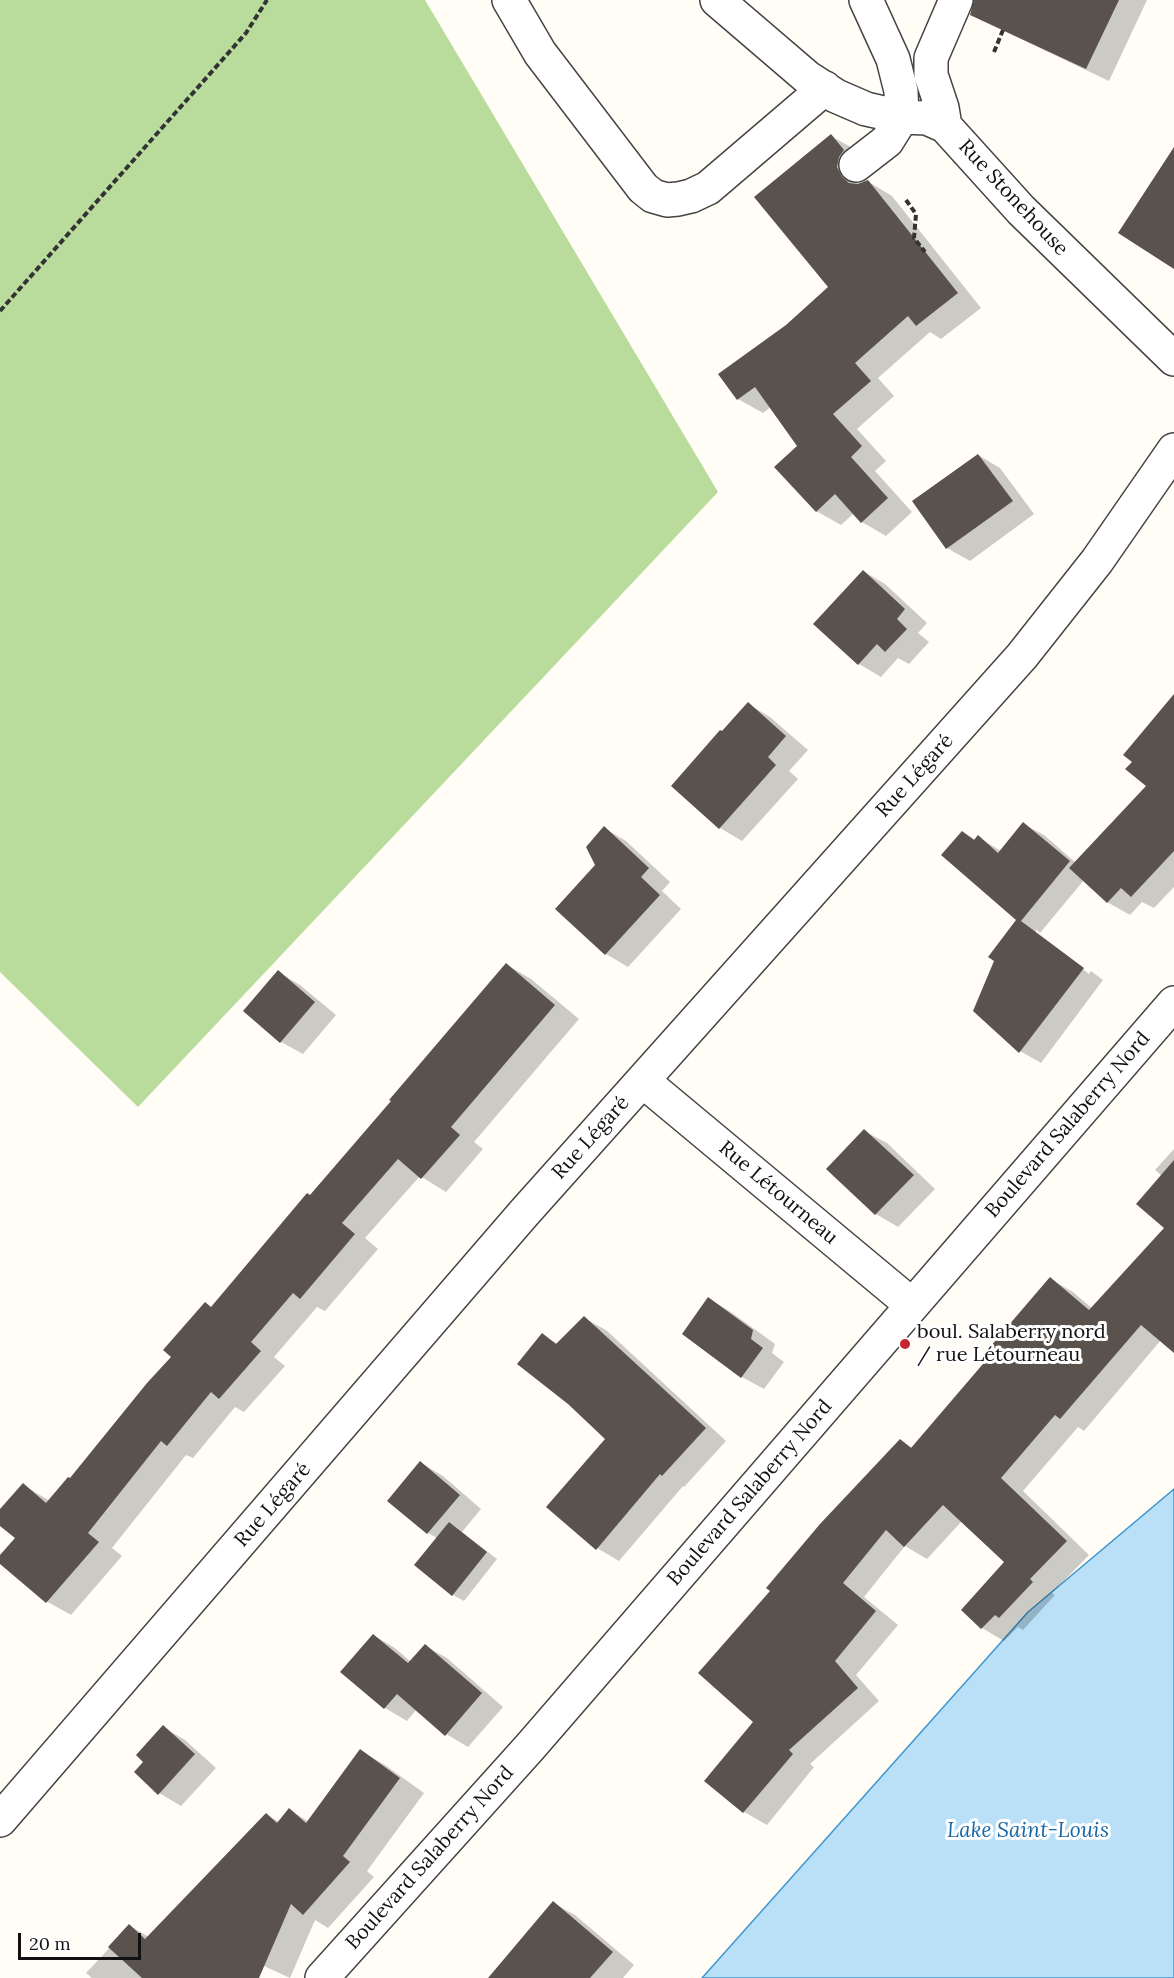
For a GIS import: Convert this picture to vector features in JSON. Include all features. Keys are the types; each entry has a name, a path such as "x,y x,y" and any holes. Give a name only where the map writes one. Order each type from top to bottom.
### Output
{"street":[{"path":"509,0 540,52 643,188 653,196 667,200 691,196 708,188 825,88"},
{"name":"Rue Stonehouse","path":"717,0 808,78 836,96 866,109 902,117 927,118 945,126 1021,210 1174,359"},
{"path":"856,165 887,141 902,117 901,91 893,59 866,0"},
{"path":"945,126 942,108 931,75 931,58 956,0"},
{"name":"Rue Légaré","path":"0,1820 524,1213 1022,656 1097,561 1174,450"},
{"name":"Boulevard Salaberry Nord","path":"322,1978 530,1747 1174,1003"},
{"name":"Rue Létourneau","path":"643,1081 912,1305"}],"path":[{"path":"0,311 246,33 267,0"},
{"path":"994,52 1003,30"},
{"path":"906,200 916,214 914,238 925,252"}],"green space":[{"path":"0,0 425,0 718,492 138,1107 0,972"}],"water":[{"name":"Lake Saint-Louis","path":"1174,1489 1174,1978 702,1978 1028,1612"}],"building":[{"path":"974,0 1119,0 1086,69 970,15"},
{"path":"831,134 844,150 839,157 837,167 842,177 849,183 858,184 868,180 958,293 916,326 908,316 855,363 871,381 833,414 862,446 851,457 888,498 861,523 835,494 816,512 774,467 797,446 755,387 737,400 718,374 786,325 828,287 754,197"},
{"path":"1174,147 1174,269 1118,233"},
{"path":"978,454 1013,501 946,549 912,501"},
{"path":"863,570 905,609 897,619 907,629 885,652 877,644 858,665 813,624"},
{"path":"1174,694 1174,851 1131,897 1121,888 1107,903 1069,868 1146,786 1125,769 1132,762 1123,755"},
{"path":"748,702 786,736 768,757 776,765 719,829 671,786"},
{"path":"1023,822 1070,861 1021,921 1084,968 1019,1053 973,1011 994,961 988,957 1016,920 941,855 962,831 974,840 978,835 998,853"},
{"path":"604,826 649,868 641,877 660,895 605,955 555,909 595,865 586,847"},
{"path":"506,963 555,1005 451,1127 460,1135 421,1179 398,1159 342,1223 355,1234 300,1299 293,1293 251,1342 261,1351 219,1399 211,1392 167,1446 161,1441 88,1533 99,1542 46,1603 0,1564 0,1555 15,1538 0,1526 0,1509 23,1483 46,1503 68,1477 70,1478 171,1357 163,1350 205,1302 211,1307 307,1193 310,1195 391,1101 389,1100"},
{"path":"278,970 315,1002 280,1043 243,1011"},
{"path":"864,1129 914,1175 875,1215 826,1169"},
{"path":"1174,1160 1174,1353 1141,1325 1060,1419 1055,1415 1001,1478 1067,1541 1030,1579 1033,1582 999,1618 995,1615 981,1629 961,1610 1004,1562 943,1505 904,1547 886,1530 843,1583 876,1611 835,1661 858,1688 789,1750 793,1754 743,1813 704,1781 753,1722 698,1673 770,1591 766,1588 820,1524 900,1439 911,1448 994,1351 990,1347 1050,1277 1089,1310 1164,1228 1136,1204"},
{"path":"708,1297 753,1330 751,1339 763,1348 741,1378 682,1334"},
{"path":"584,1316 706,1428 662,1476 660,1474 596,1550 546,1507 605,1439 568,1404 517,1364 542,1333 556,1344"},
{"path":"420,1461 460,1495 427,1534 387,1501"},
{"path":"449,1522 487,1552 452,1596 414,1565"},
{"path":"373,1634 408,1663 425,1644 482,1693 445,1736 397,1694 384,1709 340,1672"},
{"path":"163,1725 195,1754 158,1795 134,1772 143,1762 136,1755"},
{"path":"360,1749 400,1778 343,1856 350,1862 303,1915 291,1904 259,1978 142,1978 108,1947 129,1924 145,1939 266,1813 277,1823 289,1808 306,1823"},
{"path":"553,1901 613,1952 590,1978 488,1978"}],"place":[{"name":"boul. Salaberry nord / rue Létourneau","path":"905,1344"}]}
